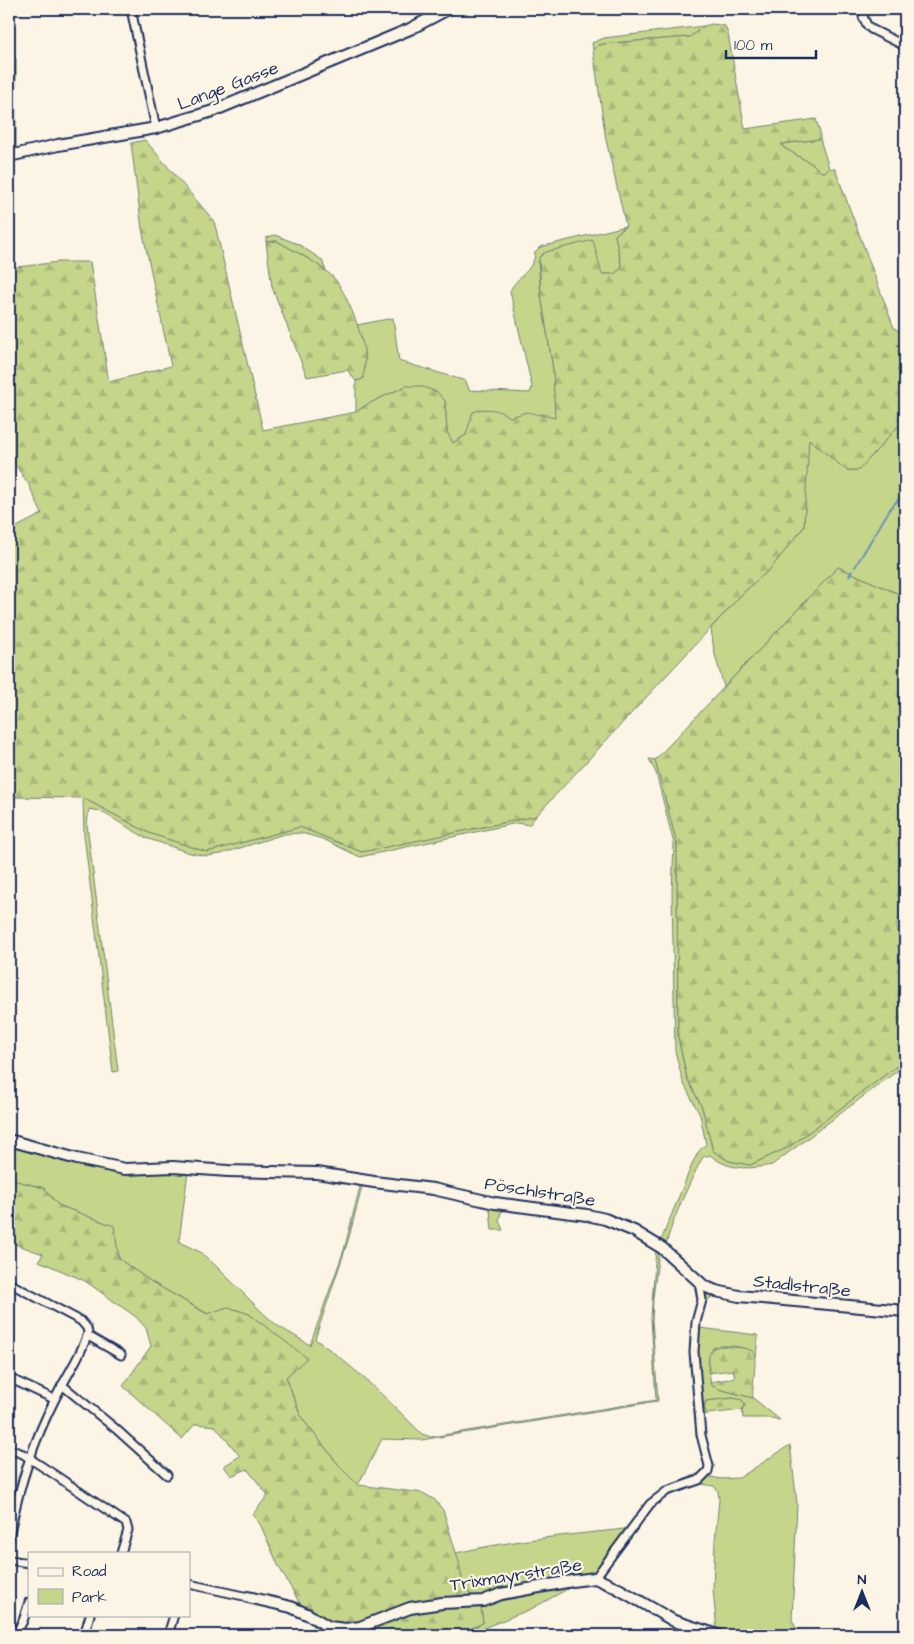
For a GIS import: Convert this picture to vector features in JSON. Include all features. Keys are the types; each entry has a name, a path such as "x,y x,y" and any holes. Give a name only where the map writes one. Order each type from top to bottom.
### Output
{"street":[{"path":"131,9 156,128"},
{"name":"Lange Gasse","path":"9,156 58,145 156,128 213,111 410,29 448,9"},
{"path":"866,9 863,17 867,25 905,46"},
{"name":"Pöschlstraße","path":"9,1140 78,1159 125,1169 174,1167 317,1173 432,1189 495,1204 587,1215 620,1224 647,1238 682,1265 699,1282"},
{"path":"595,1578 650,1504 667,1491 699,1480 708,1471 709,1466 701,1436 694,1352 696,1322 702,1300 699,1282"},
{"name":"Stadlstraße","path":"699,1282 716,1291 757,1298 905,1311"},
{"path":"9,1283 81,1322 88,1330 88,1336 54,1399 30,1459 12,1508 9,1538"},
{"path":"702,1300 716,1291"},
{"path":"88,1336 121,1355"},
{"path":"9,1378 54,1399"},
{"path":"62,1384 167,1475"},
{"path":"9,1448 30,1459 126,1524 128,1530 121,1552"},
{"path":"9,1560 28,1563"},
{"name":"Trixmayrstraße","path":"326,1626 339,1629 360,1627 393,1614 421,1606 483,1601 501,1594 595,1578 617,1588 674,1621 718,1635"},
{"path":"190,1584 298,1609 326,1626 318,1635"},
{"path":"9,1626 18,1634 28,1605"},
{"path":"84,1635 90,1616"},
{"path":"168,1635 174,1616"}],"green space":[{"path":"712,24 725,26 728,34 745,129 816,119 820,139 781,144 784,148 814,165 821,172 825,172 829,168 835,169 894,328 903,333 905,337 905,424 901,423 859,470 846,470 809,439 804,527 771,568 744,592 536,816 362,852 300,827 207,852 149,833 83,798 9,797 9,531 42,514 28,483 9,456 9,268 59,262 90,262 109,382 171,366 142,229 131,143 145,140 214,221 263,430 356,412 366,405 406,386 420,386 437,392 445,401 447,432 453,443 466,435 473,412 478,410 492,410 510,417 527,412 555,418 553,369 541,295 539,257 546,252 593,240 602,274 614,274 622,268 615,235 626,226 606,140 593,50 598,45 611,43 690,37 704,26"},
{"path":"704,26 690,37 611,43 598,45 593,50 592,43 604,38"},
{"path":"9,58 16,59 16,147 9,149"},
{"path":"820,139 829,168 825,172 821,172 814,165 784,148 781,144"},
{"path":"626,226 615,235 622,268 614,274 602,274 538,261 541,295 553,369 556,419 544,414 510,417 503,413 482,409 466,435 453,443 447,432 445,401 406,386 366,405 356,412 356,381 363,379 365,358 357,325 393,318 399,361 466,381 469,390 530,393 532,387 510,291 532,264 535,252 540,247"},
{"path":"275,235 298,244 322,260 326,271 277,241 266,242 266,238"},
{"path":"277,241 306,257 333,277 344,293 362,341 365,360 363,379 356,381 347,370 307,377 272,287 266,242"},
{"path":"901,423 905,424 905,595 838,567 724,687 714,651 711,628 744,592 771,568 804,527 808,438 846,470 859,470"},
{"path":"838,567 905,595 905,920 896,924 905,952 905,1060 789,1147 750,1165 729,1161 713,1151 702,1107 687,1078 678,1037 677,844 655,760"},
{"path":"649,759 655,760 677,844 678,1037 687,1078 702,1107 713,1151 729,1161 750,1165 789,1147 905,1060 905,1065 772,1165 740,1168 724,1164 710,1155 703,1157 675,1217 666,1248 713,1287 783,1298 905,1308 905,1314 716,1296 710,1298 703,1306 698,1326 700,1328 757,1335 758,1337 756,1357 748,1350 736,1346 713,1348 708,1363 711,1385 753,1398 780,1420 771,1418 743,1418 742,1410 745,1405 742,1400 733,1398 706,1401 704,1406 708,1414 702,1415 703,1433 712,1469 711,1477 721,1479 739,1478 790,1445 797,1503 792,1620 796,1628 810,1635 705,1635 665,1620 606,1586 598,1583 586,1583 573,1586 531,1609 466,1635 456,1635 483,1623 481,1607 463,1585 456,1553 519,1541 625,1529 653,1496 674,1484 702,1472 705,1468 698,1434 692,1349 698,1291 690,1277 659,1251 652,1320 658,1401 421,1440 382,1439 358,1485 342,1469 301,1417 286,1377 306,1358 249,1314 228,1307 208,1314 150,1281 119,1259 113,1226 58,1205 44,1188 9,1179 9,1137 115,1165 195,1164 223,1168 299,1169 414,1183 498,1201 578,1210 602,1215 624,1223 659,1241 662,1238 693,1162 699,1151 706,1144 700,1115 683,1082 675,1051 672,892 674,844 656,773","holes":["188,1171 270,1176 304,1174 361,1183 344,1250 310,1345 278,1326 200,1252 179,1242","363,1183 425,1190 488,1206 492,1230 503,1230 499,1221 501,1212 507,1208 515,1208 588,1219 623,1230 640,1238 656,1248 651,1318 656,1400 431,1437 422,1434 357,1372 315,1339 348,1241","702,1484 714,1486 718,1491 713,1589 717,1631 694,1626 662,1612 604,1577 612,1559 648,1512 665,1497 688,1487"]},
{"path":"83,798 149,833 207,852 300,827 362,852 536,816 529,825 517,823 360,857 323,839 301,833 284,834 221,854 207,856 190,853 146,838 100,811 89,809 87,825 118,1071 113,1072 84,835"},
{"path":"9,1179 44,1188 58,1205 114,1226 119,1259 150,1281 207,1314 228,1307 249,1314 307,1358 286,1377 301,1417 342,1469 358,1485 423,1493 435,1500 443,1510 459,1562 463,1585 481,1607 483,1623 456,1635 312,1635 315,1630 279,1567 261,1526 253,1514 268,1495 247,1469 231,1476 224,1466 240,1456 215,1426 195,1424 182,1439 123,1386 151,1346 146,1328 136,1317 85,1281 39,1261 43,1254 9,1242"},
{"path":"720,1346 742,1348 752,1351 754,1354 753,1398 711,1385 710,1382 735,1378 733,1370 708,1373 709,1355 713,1348"},
{"path":"733,1398 742,1400 745,1405 742,1410 708,1414 705,1410 706,1401"}],"waterway":[{"path":"855,567 890,509 905,492"},
{"path":"849,576 852,571"}]}
